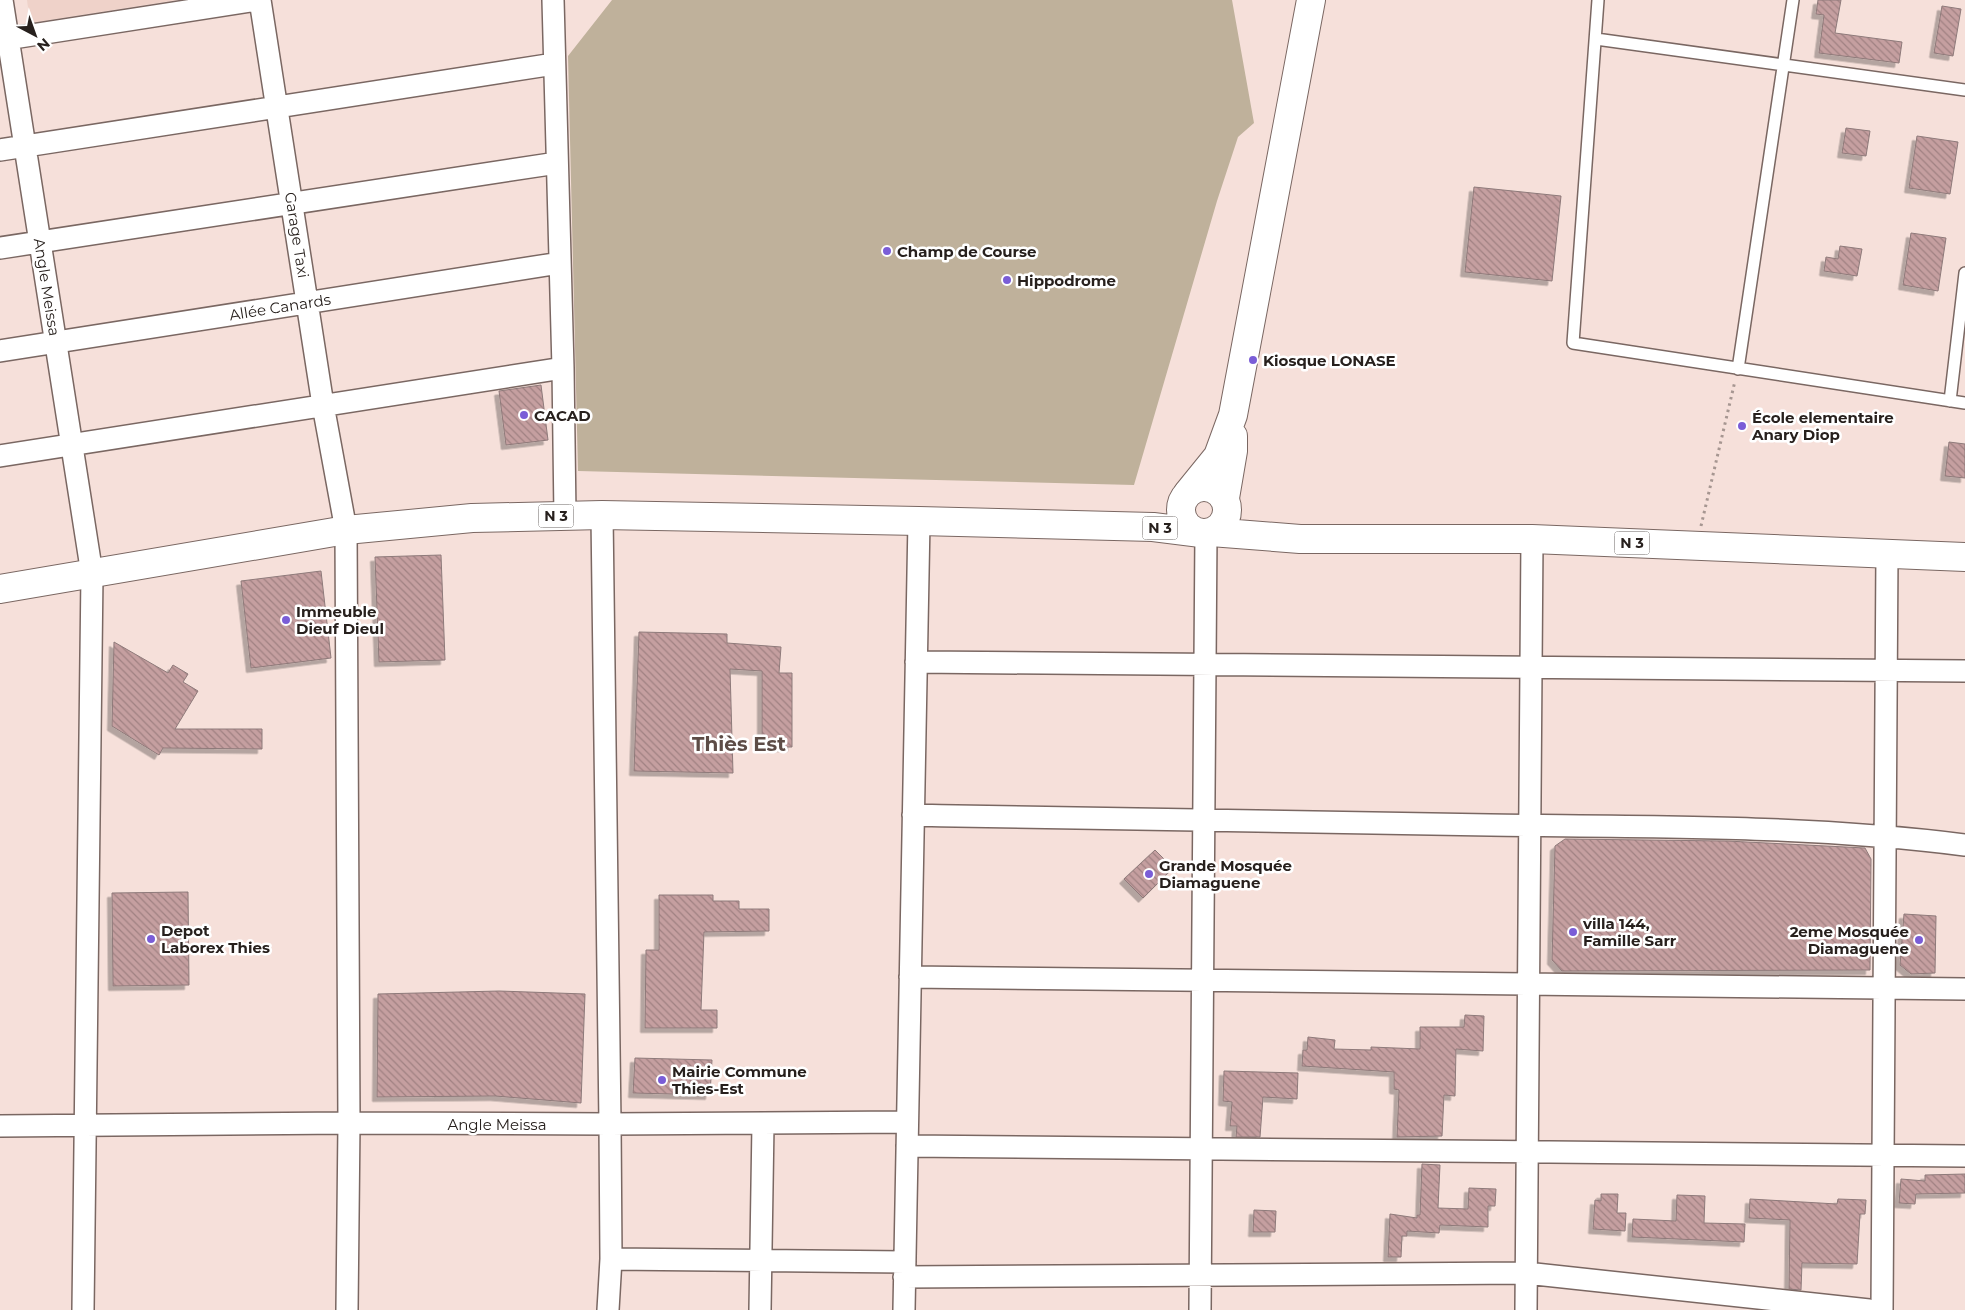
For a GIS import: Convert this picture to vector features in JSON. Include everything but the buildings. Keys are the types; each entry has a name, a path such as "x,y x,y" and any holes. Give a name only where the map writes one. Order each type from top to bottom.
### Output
{"main road":[{"path":"1233,415 1233,451 1223,524 1206,533 1186,524 1182,516 1186,496 1218,456 1233,415 1311,0"},
{"path":"1186,496 1204,486 1219,492 1226,504"},
{"name":"N 3","path":"1118,527 1156,513 1186,496"},
{"name":"N 3","path":"1226,504 1300,539"},
{"name":"N 3","path":"0,589 346,530 472,518 602,515 1153,527 1206,533 1300,539 1532,539 1965,557"}],"street":[{"name":"Angle Meissa","path":"2,0 4,39 25,146 92,574 84,1310"},
{"path":"4,39 259,0"},
{"name":"Garage Taxi","path":"259,0 323,405 346,530 348,1310"},
{"path":"552,0 564,368 564,516"},
{"path":"0,150 554,64"},
{"path":"0,248 557,163"},
{"name":"Allée Canards","path":"0,351 560,263"},
{"path":"0,456 564,368"},
{"path":"602,515 610,1124 611,1259 608,1310"},
{"path":"904,1310 919,521"},
{"path":"1200,1310 1206,533"},
{"path":"1526,1310 1532,539"},
{"path":"1882,1310 1887,553"},
{"path":"916,662 1965,671"},
{"path":"913,816 1203,822 1716,828 1885,835 1965,845"},
{"path":"910,977 1965,989"},
{"name":"Angle Meissa","path":"0,1126 349,1122 610,1124 908,1122"},
{"path":"760,1310 764,1124"},
{"path":"907,1146 1965,1156"},
{"path":"611,1259 762,1261 905,1270 1200,1276 1526,1273 1869,1310"}],"lane":[{"path":"1598,0 1573,343 1965,403"},
{"path":"1738,368 1793,0"},
{"path":"1596,39 1965,90"},
{"path":"1950,400 1965,273"}],"path":[{"path":"1696,546 1738,368"}],"shaded area":[{"path":"27,0 177,0 30,23"},
{"name":"Champ de Course","path":"612,0 1232,0 1254,123 1238,137 1217,201 1134,485 578,471 568,56"}],"place":[{"name":"Champ de Course","path":"887,251"},
{"name":"Hippodrome","path":"1007,280"},
{"name":"Kiosque LONASE","path":"1253,360"},
{"name":"CACAD","path":"524,415"},
{"name":"École elementaire Anary Diop","path":"1742,426"},
{"name":"Immeuble Dieuf Dieul","path":"286,620"},
{"name":"Grande Mosquée Diamaguene","path":"1149,874"},
{"name":"villa 144, Famille Sarr","path":"1573,932"},
{"name":"Depot Laborex Thies","path":"151,939"},
{"name":"2eme Mosquée Diamaguene","path":"1919,940"},
{"name":"Mairie Commune Thies-Est","path":"662,1080"}],"district":[{"name":"Thiès Est","path":"739,744"}]}
